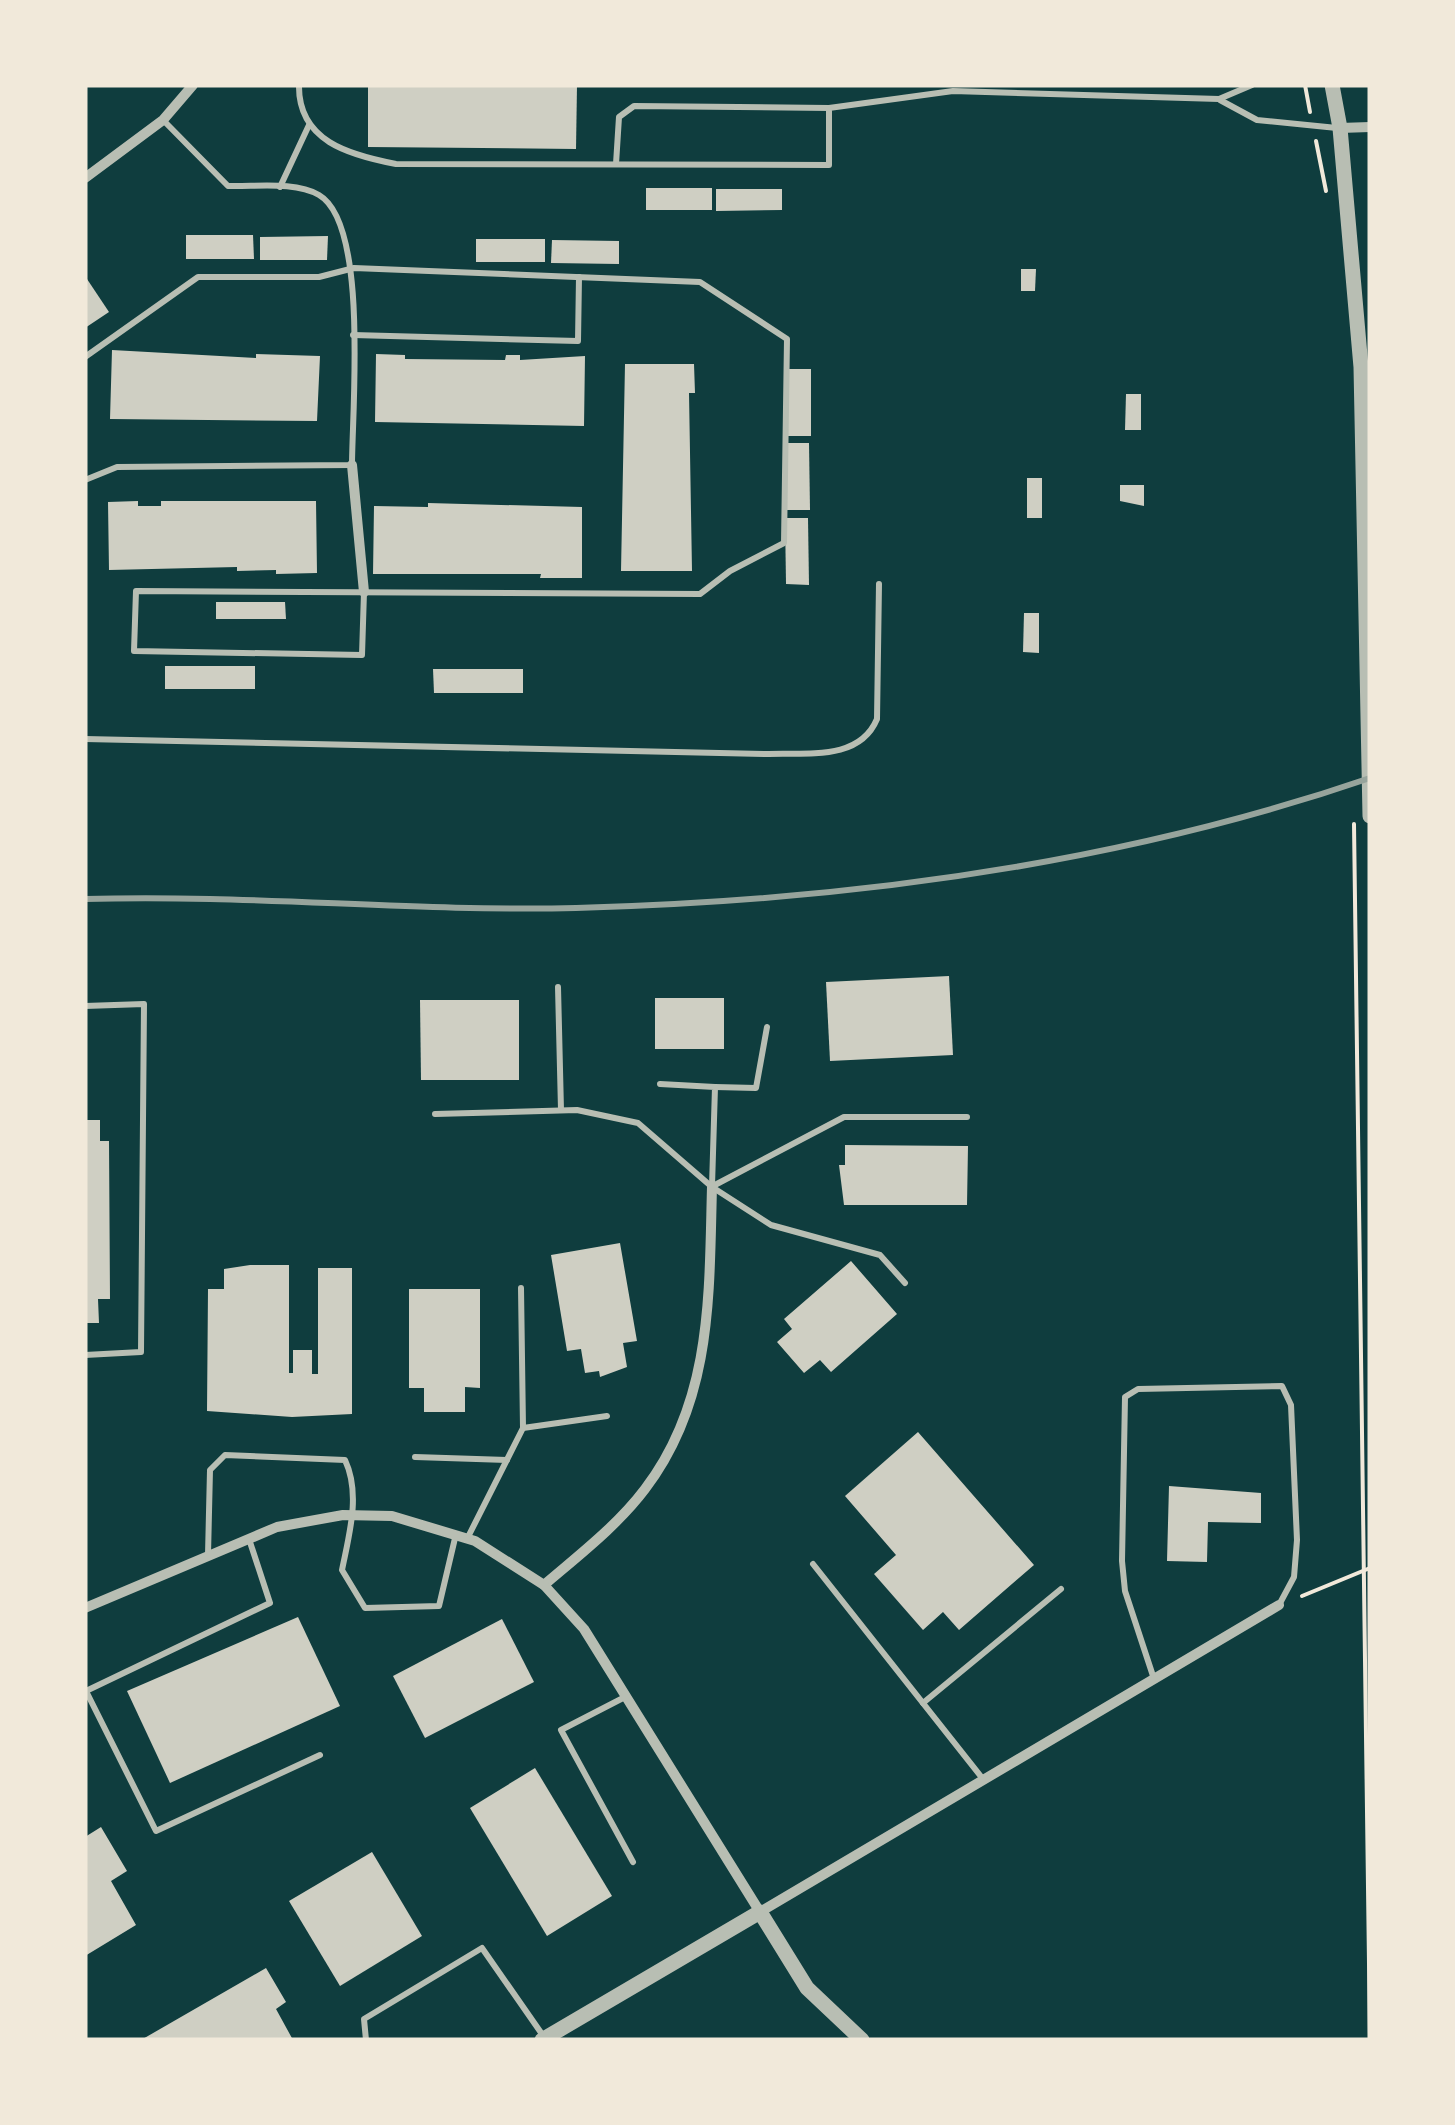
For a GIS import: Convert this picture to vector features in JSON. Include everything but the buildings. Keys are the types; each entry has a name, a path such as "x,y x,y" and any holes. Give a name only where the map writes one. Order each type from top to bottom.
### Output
{"street":[{"path":"87,176 164,120 193,85"},
{"path":"1332,85 1340,128 1361,366 1370,816"},
{"path":"1340,128 1370,127"},
{"path":"352,465 364,592"},
{"path":"544,1585 644,1491 677,1442 698,1385 709,1322 712,1187"},
{"path":"85,1608 276,1527 352,1516 392,1516 462,1536 518,1564 544,1585 584,1629 807,1988 862,2040"},
{"path":"543,2039 1279,1604"}],"lane":[{"path":"299,85 298,104 308,125 335,148 396,164 828,164 829,108"},
{"path":"1077,85 1078,94"},
{"path":"1172,85 1174,98"},
{"path":"616,164 619,117 634,106 829,108 993,88 1219,99 1252,85"},
{"path":"1219,99 1257,120 1340,128"},
{"path":"85,480 117,468 352,465 354,268 324,198 310,191 228,186 164,120"},
{"path":"280,188 308,125"},
{"path":"85,162 87,176"},
{"path":"85,358 198,277 319,277 354,268 700,282 787,339 784,543 730,572 700,594 364,592 136,591 134,650 362,655 364,592"},
{"path":"353,335 578,341 579,277"},
{"path":"85,740 746,753 836,751 857,746 870,736 877,719 879,584"},
{"path":"558,987 562,1110"},
{"path":"85,1006 144,1004 141,1352 85,1355"},
{"path":"660,1084 756,1088 767,1028"},
{"path":"712,1187 716,1087"},
{"path":"435,1114 562,1110 608,1114 638,1123 712,1187 771,1225 880,1254 905,1283"},
{"path":"712,1187 844,1117 966,1117"},
{"path":"208,1554 210,1470 225,1455 336,1456 345,1460 352,1482 352,1516 342,1570 365,1608 439,1606 462,1536 523,1428 521,1288"},
{"path":"1154,1680 1125,1591 1122,1561 1125,1398 1138,1389 1282,1386 1291,1405 1297,1540 1294,1578 1279,1604"},
{"path":"523,1428 607,1416"},
{"path":"415,1457 507,1460"},
{"path":"249,1538 270,1603 86,1692 156,1830 320,1755"},
{"path":"814,1564 984,1780"},
{"path":"923,1703 1061,1590"},
{"path":"626,1697 561,1730 633,1862"},
{"path":"366,2040 364,2020 482,1948 543,2039"}],"path":[{"path":"1305,85 1329,207"},
{"path":"1355,849 1364,1376 1361,1572 1370,2039"},
{"path":"1279,1604 1370,1568"}],"railway":[{"path":"85,899 515,909 777,897 878,887 1078,856 1177,834 1370,778"}]}
